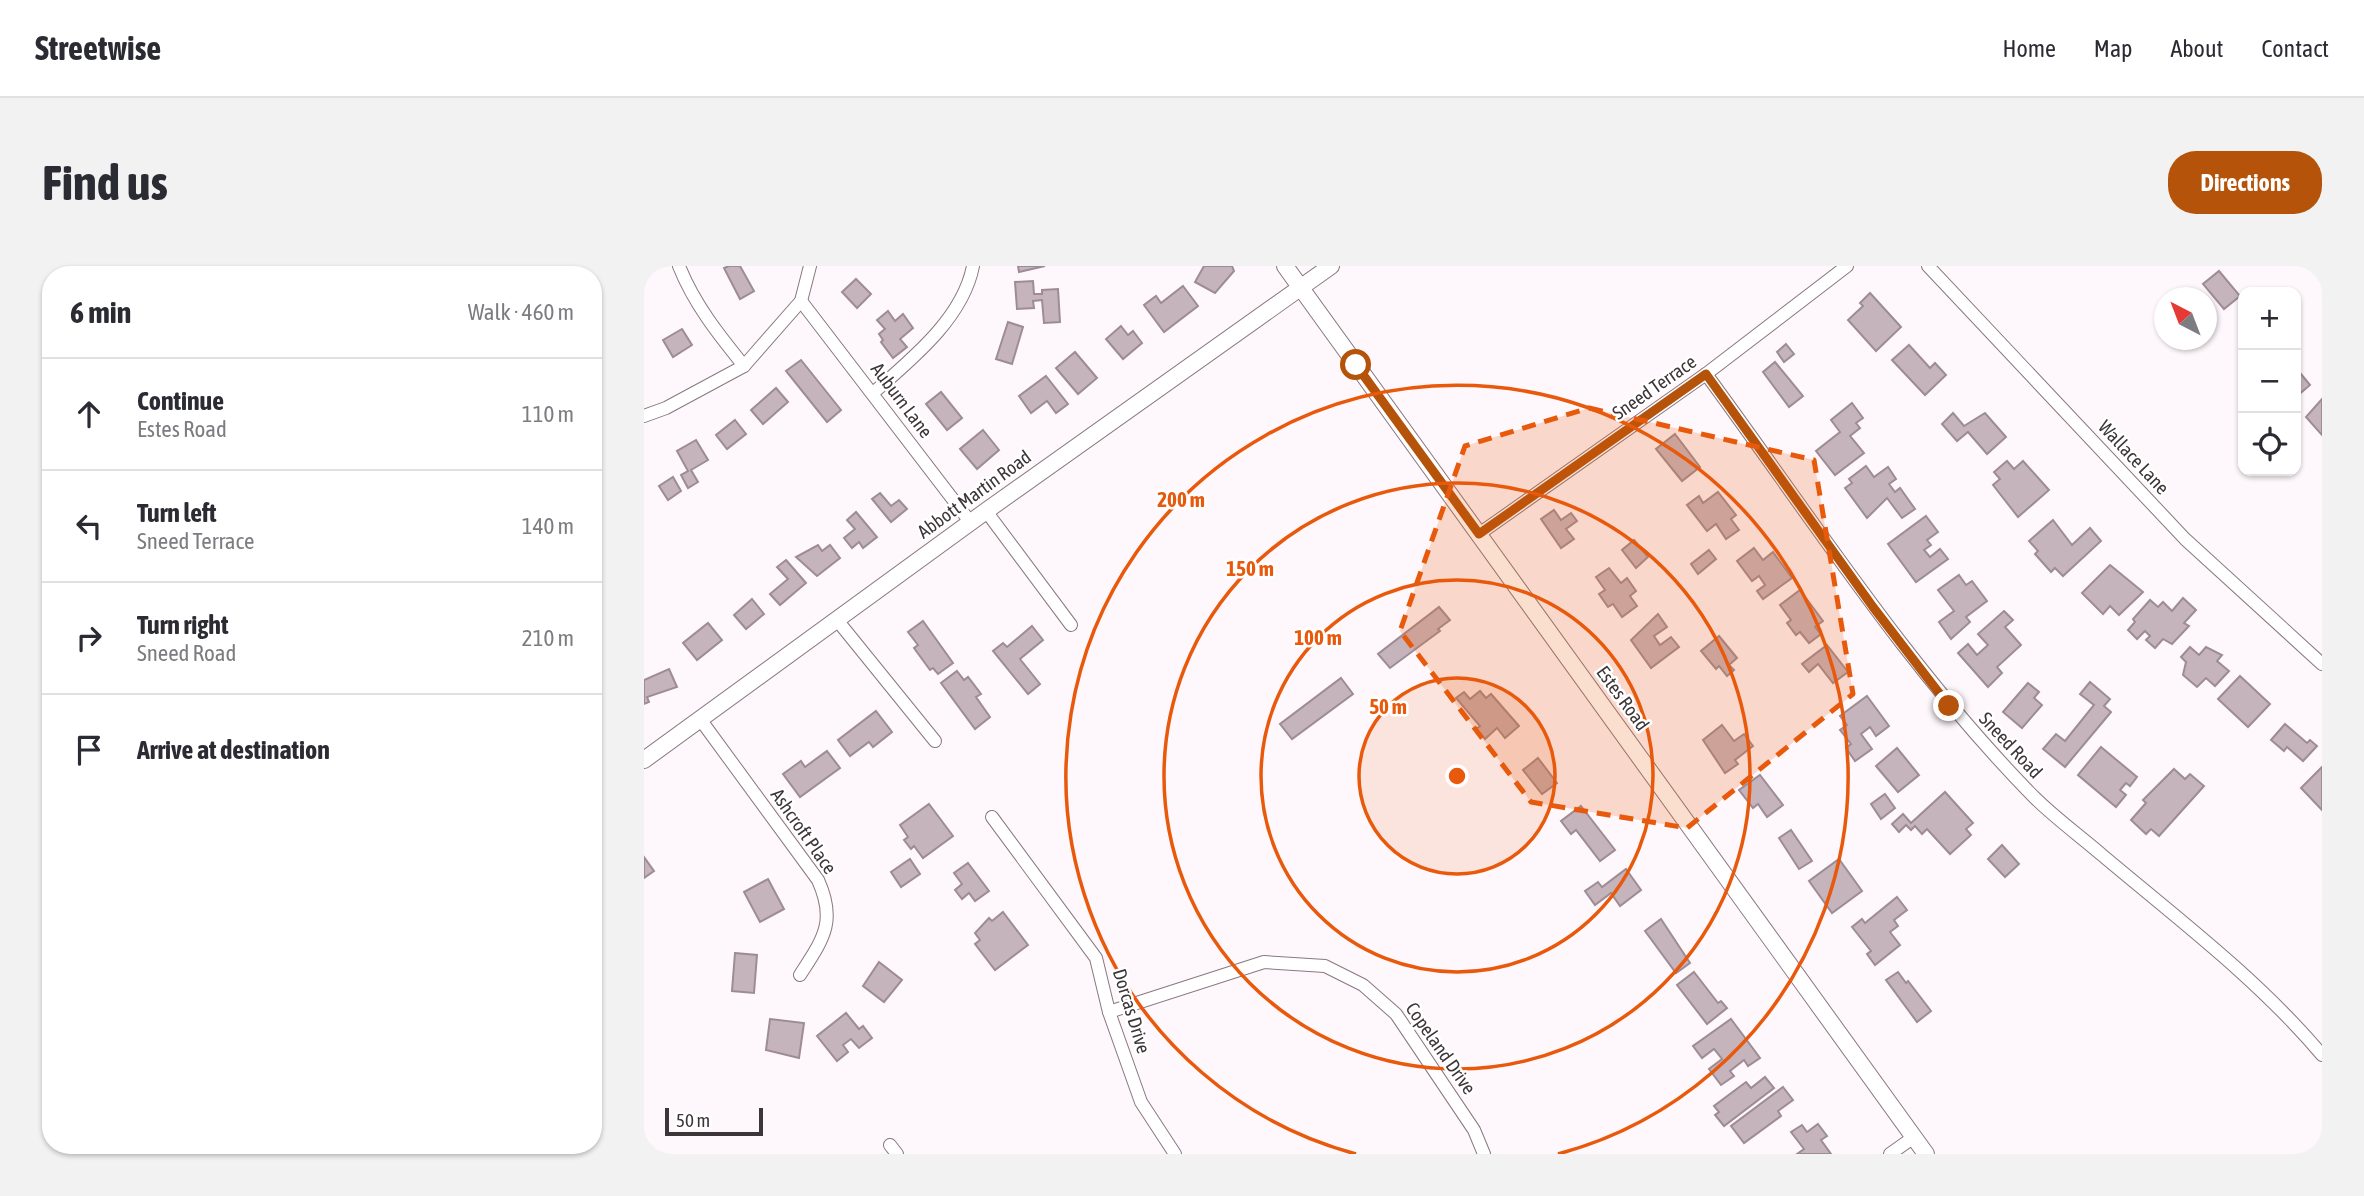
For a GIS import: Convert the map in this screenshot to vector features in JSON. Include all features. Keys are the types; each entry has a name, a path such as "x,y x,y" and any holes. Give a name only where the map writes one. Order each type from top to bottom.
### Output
{"main road":[{"name":"Estes Road","path":"1285,266 1926,1154"},
{"name":"Abbott Martin Road","path":"644,760 986,511 1331,266"}],"street":[{"path":"680,266 688,286 712,326 744,366"},
{"path":"644,416 744,366 801,301 810,266"},
{"path":"873,393 908,362 955,310 969,287 973,266"},
{"name":"Sneed Terrace","path":"1479,534 1706,374 1847,266"},
{"name":"Wallace Lane","path":"1928,266 2185,539 2322,664"},
{"name":"Auburn Lane","path":"801,301 971,523"},
{"name":"Sneed Road","path":"1706,374 1873,607 1949,706 1983,744 2037,800 2259,988 2322,1055"},
{"path":"986,511 1071,625"},
{"path":"837,620 935,741"},
{"name":"Ashcroft Place","path":"700,719 818,880 828,901 826,934 800,975"},
{"name":"Dorcas Drive","path":"992,817 1096,958 1109,1012 1142,1102 1175,1154"},
{"name":"Copeland Drive","path":"1109,1012 1264,962 1325,966 1363,985 1396,1014 1474,1130 1484,1154"},
{"path":"1890,1154 1914,1137"}],"highlighted area":[{"path":"1589,408 1814,460 1853,694 1687,828 1531,802 1400,631 1465,446"}],"building":[{"path":"740,266 754,291 740,299 724,268"},
{"path":"1018,266 1045,266 1019,272"},
{"path":"1204,266 1232,266 1234,271 1215,293 1195,282"},
{"path":"2219,271 2238,294 2238,298 2224,309 2217,301 2217,287 2206,287 2203,284"},
{"path":"856,279 871,294 857,308 842,292"},
{"path":"1033,281 1034,294 1042,294 1042,290 1058,289 1060,322 1044,323 1042,300 1033,301 1034,308 1017,309 1015,282"},
{"path":"1183,286 1198,306 1164,332 1144,305 1156,296 1161,303"},
{"path":"1870,293 1901,327 1876,351 1848,320 1863,306 1860,303"},
{"path":"888,311 895,321 903,314 913,328 900,339 907,347 893,358 881,342 883,340 879,334 885,329 877,320"},
{"path":"1008,322 1023,327 1012,364 996,359"},
{"path":"1121,326 1128,335 1133,331 1142,343 1123,359 1106,339"},
{"path":"682,329 692,345 673,357 663,340"},
{"path":"1786,344 1794,354 1784,362 1777,352"},
{"path":"1909,345 1930,368 1935,363 1946,375 1925,395 1892,360"},
{"path":"1075,352 1097,378 1078,394 1056,368"},
{"path":"801,360 841,410 827,422 786,371"},
{"path":"1775,362 1803,396 1789,407 1763,372"},
{"path":"2301,374 2310,385 2301,393"},
{"path":"1046,376 1068,404 1056,413 1047,401 1031,413 1019,396"},
{"path":"776,388 788,402 763,424 751,410"},
{"path":"941,392 962,418 947,430 926,404"},
{"path":"2322,399 2322,435 2306,417"},
{"path":"1852,403 1863,418 1856,423 1860,428 1850,436 1864,453 1835,475 1816,451 1840,432 1831,420"},
{"path":"1953,413 1964,426 1985,413 2006,437 1987,454 1968,432 1957,441 1942,424"},
{"path":"735,420 746,434 727,449 716,435"},
{"path":"983,430 999,450 977,469 960,449"},
{"path":"1675,434 1700,467 1682,481 1656,449"},
{"path":"696,440 708,460 691,470 698,482 688,488 681,475 688,471 677,451"},
{"path":"2007,461 2014,469 2023,461 2049,490 2018,517 1993,485 2000,479 1994,472"},
{"path":"1866,466 1874,477 1888,467 1896,479 1889,484 1895,492 1900,488 1915,509 1902,518 1887,498 1867,518 1845,488 1852,483 1849,479"},
{"path":"673,477 681,491 668,500 659,486"},
{"path":"1718,492 1736,515 1731,519 1739,530 1726,539 1716,524 1707,531 1687,505 1699,496 1703,503"},
{"path":"880,493 891,506 899,500 907,509 891,522 872,499"},
{"path":"1554,510 1561,520 1571,513 1577,521 1566,529 1574,539 1561,548 1541,519"},
{"path":"856,512 877,537 863,548 859,542 852,548 844,538 855,529 847,520"},
{"path":"1926,516 1938,532 1927,540 1931,545 1924,550 1930,557 1940,549 1948,559 1916,582 1888,544"},
{"path":"2053,520 2072,545 2090,528 2101,541 2063,576 2055,568 2051,572 2035,554 2038,551 2029,541"},
{"path":"1634,540 1648,557 1636,568 1622,550"},
{"path":"818,545 822,551 830,545 840,558 817,576 796,557"},
{"path":"1754,548 1763,560 1773,552 1792,578 1763,599 1757,591 1765,585 1759,576 1752,581 1737,561"},
{"path":"1709,550 1716,559 1698,574 1691,564"},
{"path":"786,560 806,583 780,605 770,594 788,579 777,567"},
{"path":"2110,565 2143,592 2119,615 2110,606 2103,614 2082,593"},
{"path":"1609,568 1621,583 1627,578 1636,591 1630,596 1637,606 1622,617 1613,604 1608,607 1599,594 1605,590 1596,577"},
{"path":"1959,575 1966,585 1972,581 1987,601 1966,617 1970,622 1951,639 1939,622 1954,611 1938,590"},
{"path":"1800,590 1823,621 1815,627 1821,634 1809,643 1800,632 1796,635 1787,623 1791,620 1780,605"},
{"path":"2183,598 2196,610 2184,623 2189,626 2172,644 2163,639 2155,648 2146,640 2150,636 2145,631 2137,639 2128,630 2135,622 2133,619 2150,600 2158,607 2163,602 2172,611"},
{"path":"752,599 764,614 746,629 734,615"},
{"path":"1439,607 1450,620 1438,629 1440,631 1390,668 1378,654"},
{"path":"2004,611 2013,620 2005,627 2021,645 1997,667 2002,673 1988,687 1958,653 1968,644 1977,655 1988,645 1978,634"},
{"path":"1658,614 1667,627 1654,636 1660,645 1671,637 1679,647 1651,668 1631,640"},
{"path":"923,621 953,663 938,674 933,668 930,670 914,648 918,645 908,632"},
{"path":"708,623 722,640 697,660 683,643"},
{"path":"1032,626 1043,640 1020,659 1040,684 1028,694 993,651 1003,643 1007,647"},
{"path":"1719,636 1737,658 1729,665 1734,670 1727,676 1719,666 1716,669 1701,651"},
{"path":"1827,645 1848,672 1833,683 1818,664 1809,672 1802,664"},
{"path":"2190,647 2199,655 2206,647 2222,655 2217,661 2229,671 2215,686 2206,678 2197,687 2183,675 2186,662 2181,657"},
{"path":"669,669 677,687 647,697 649,702 644,704 644,680"},
{"path":"957,671 964,680 968,677 981,694 976,697 990,717 975,729 941,683"},
{"path":"2240,676 2270,704 2248,727 2218,699"},
{"path":"1341,678 1353,694 1292,739 1280,724"},
{"path":"2090,682 2110,699 2104,706 2111,712 2065,767 2043,749 2056,734 2065,741 2094,705 2080,694"},
{"path":"2028,683 2039,692 2034,698 2042,705 2022,728 2003,712"},
{"path":"1480,691 1486,698 1491,694 1519,726 1505,738 1497,728 1485,739 1476,729 1480,726 1456,698 1464,692 1470,699"},
{"path":"1867,696 1889,726 1876,736 1870,727 1861,734 1872,749 1855,761 1846,748 1851,744 1840,730 1847,725 1840,716"},
{"path":"876,711 892,732 873,747 869,742 850,756 838,740"},
{"path":"2285,724 2307,743 2310,740 2317,746 2303,761 2287,747 2284,751 2271,740"},
{"path":"1722,725 1734,741 1744,734 1753,746 1735,760 1738,764 1725,773 1703,740"},
{"path":"2101,747 2137,777 2130,786 2126,783 2120,790 2126,795 2116,807 2078,775"},
{"path":"1897,748 1919,775 1898,792 1876,766"},
{"path":"827,751 840,768 800,797 783,774 801,761 805,767"},
{"path":"1538,758 1557,783 1542,794 1523,770"},
{"path":"2322,767 2322,810 2301,788"},
{"path":"2174,769 2185,779 2190,774 2204,786 2159,836 2151,829 2146,834 2131,820 2146,803 2143,800"},
{"path":"1760,775 1783,805 1767,817 1758,804 1753,808 1739,790"},
{"path":"1945,792 1973,823 1966,829 1971,835 1950,854 1927,829 1922,834 1915,826 1911,830 1906,825 1899,832 1892,824 1903,814 1911,823"},
{"path":"1885,794 1895,808 1881,819 1871,804"},
{"path":"929,804 953,836 923,858 914,846 911,849 904,840 908,837 900,825"},
{"path":"1581,806 1615,850 1600,861 1576,830 1571,834 1561,821"},
{"path":"1791,830 1812,861 1799,869 1779,838"},
{"path":"2002,845 2019,864 2005,877 1988,859"},
{"path":"644,857 654,871 644,878"},
{"path":"910,859 920,874 901,887 891,872"},
{"path":"1839,859 1862,891 1832,913 1809,881"},
{"path":"968,863 989,891 975,901 969,893 962,899 955,890 962,884 954,873"},
{"path":"1626,869 1641,890 1620,906 1611,893 1595,905 1585,891 1598,882 1602,887"},
{"path":"768,879 784,909 760,922 744,892"},
{"path":"1897,897 1907,910 1894,920 1898,926 1890,932 1900,945 1875,965 1867,954 1871,951 1852,927 1862,919 1865,923"},
{"path":"1003,912 1028,945 995,970 975,944 980,940 975,933 989,918 992,921"},
{"path":"1661,919 1690,963 1676,973 1645,931"},
{"path":"735,953 757,955 754,993 732,991"},
{"path":"879,962 902,980 884,1002 863,986"},
{"path":"1694,972 1718,1003 1721,1001 1727,1008 1707,1024 1677,985"},
{"path":"1898,972 1931,1011 1917,1022 1886,980"},
{"path":"846,1013 859,1029 863,1026 872,1038 859,1048 851,1039 843,1045 848,1052 837,1061 817,1036"},
{"path":"770,1019 804,1023 799,1058 766,1050"},
{"path":"1731,1019 1760,1058 1748,1066 1744,1060 1730,1071 1734,1076 1721,1085 1709,1069 1722,1059 1714,1049 1702,1058 1693,1046"},
{"path":"1765,1077 1774,1088 1724,1126 1715,1115 1719,1112 1714,1106 1746,1082 1751,1088"},
{"path":"1783,1087 1793,1100 1778,1111 1781,1116 1744,1143 1731,1126"},
{"path":"1818,1124 1827,1136 1821,1140 1831,1154 1797,1154 1804,1149 1791,1132 1802,1125 1807,1132"}],"route":[{"path":"1356,365 1479,534 1706,374 1873,607 1949,706"}]}
